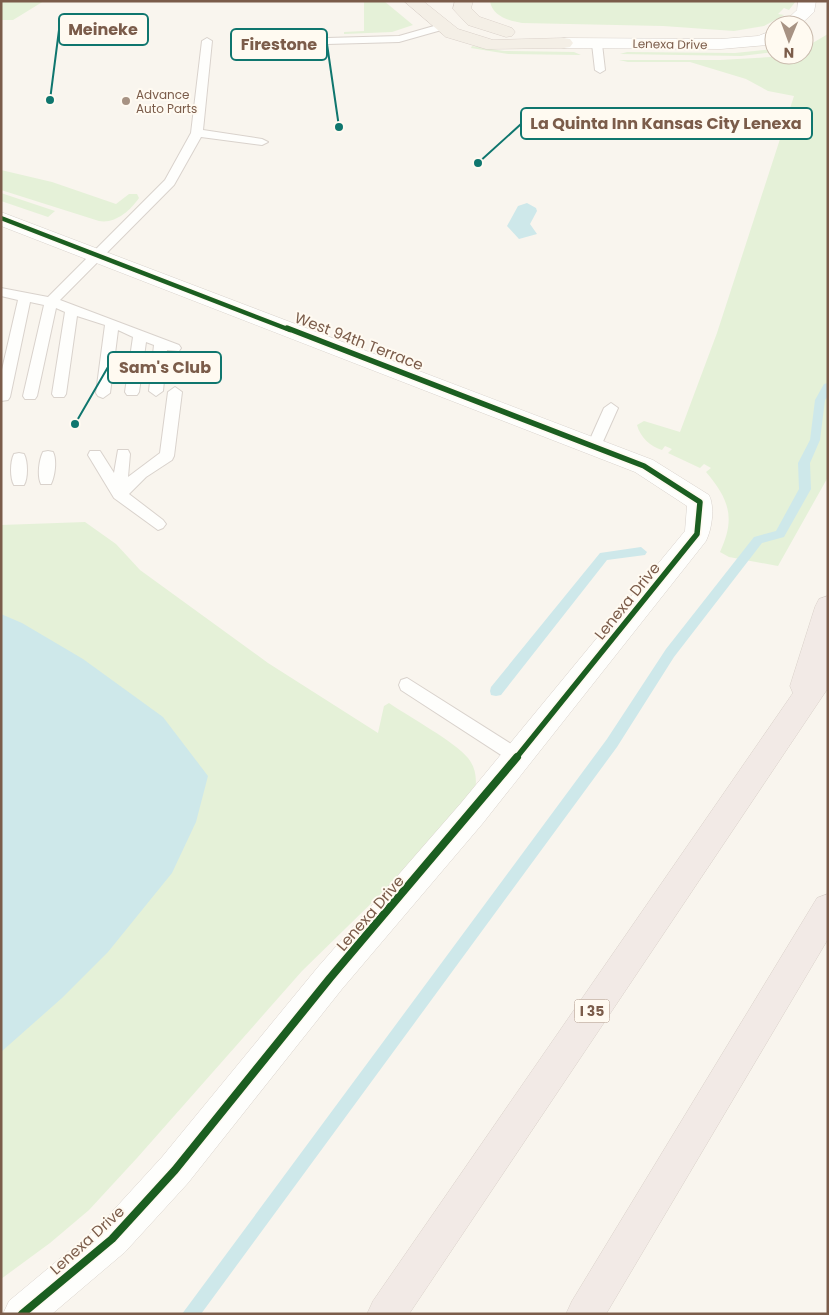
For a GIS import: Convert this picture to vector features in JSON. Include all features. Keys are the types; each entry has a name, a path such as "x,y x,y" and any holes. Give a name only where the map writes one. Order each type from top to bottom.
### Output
{"highway":[{"path":"798,708 828,607"},
{"name":"I 35","path":"386,1314 828,665"},
{"path":"585,1314 828,909"}],"main road":[{"path":"412,1 452,33 492,45 564,43"},
{"path":"464,1 462,9 474,21 493,29 564,43"}],"street":[{"path":"802,15 805,12 807,1"},
{"name":"Lenexa Drive","path":"564,43 721,44 764,40"},
{"name":"West 94th Terrace","path":"1,218 644,466 700,502"},
{"name":"Lenexa Drive","path":"22,1314 112,1238 175,1170 330,978 518,756 697,534 700,502"}],"lane":[{"path":"327,41 389,42 419,37 441,26"},
{"path":"30,396 51,302 170,182 197,133 207,40"},
{"path":"597,44 600,70"},
{"path":"197,133 262,142"},
{"path":"1,292 51,302 112,323 174,348"},
{"path":"3,397 25,297"},
{"path":"59,394 72,310"},
{"path":"104,393 112,323"},
{"path":"132,392 140,334"},
{"path":"156,391 161,343"},
{"path":"119,494 141,473 167,456 175,392"},
{"path":"594,446 611,408"},
{"path":"141,473 149,452"},
{"path":"119,494 123,454"},
{"path":"95,455 119,494 158,524"},
{"path":"46,480 48,456"},
{"path":"19,481 20,458"},
{"path":"407,685 518,756"}],"green space":[{"path":"1,1 44,1 13,20 1,20"},
{"path":"364,1 384,1 413,25 392,32 344,34 344,32 364,31"},
{"path":"490,1 796,1 789,10 784,8 778,14 784,15 764,15 764,26 734,31 663,26 522,23 502,17 491,6"},
{"path":"828,34 828,477 778,566 729,557 720,552 728,529 728,509 720,491 706,472 711,468 704,464 700,468 668,453 672,449 665,446 662,450 654,447 646,441 637,425 644,421 680,432 717,333 794,96 768,91 746,79 690,62 628,62 619,60 720,60 764,57 764,65 814,65 814,42"},
{"path":"472,46 504,51 574,52 581,55 508,54 471,48"},
{"path":"764,50 764,53 741,56 620,54 627,52 735,53"},
{"path":"1,170 52,182 116,204 129,194 137,194 139,198 122,216 111,220 99,221 1,190"},
{"path":"1,193 55,211 48,217 1,201"},
{"path":"85,522 116,544 140,570 268,663 378,733 384,706 389,703 453,744 471,762 476,778 476,787 475,791 391,884 302,971 89,1210 50,1243 1,1279 1,525"}],"water":[{"path":"527,203 536,208 537,211 530,224 537,234 519,239 507,226 518,206"},
{"path":"1,614 22,623 83,659 163,717 208,776 196,822 172,873 108,952 62,998 1,1052"}],"waterway":[{"path":"190,1314 612,743 670,653 758,540 780,534 805,489 804,463 815,440 820,400 828,387"},
{"path":"496,691 604,556 641,552"}],"cycle path":[{"path":"1,218 644,466 700,502 697,534 472,813 330,978 175,1170 112,1239 22,1314"}],"place":[{"name":"Meineke","path":"50,100"},
{"name":"Advance Auto Parts","path":"126,101"},
{"name":"Firestone","path":"339,127"},
{"name":"La Quinta Inn Kansas City Lenexa","path":"478,163"},
{"name":"Sam's Club","path":"75,424"}]}
